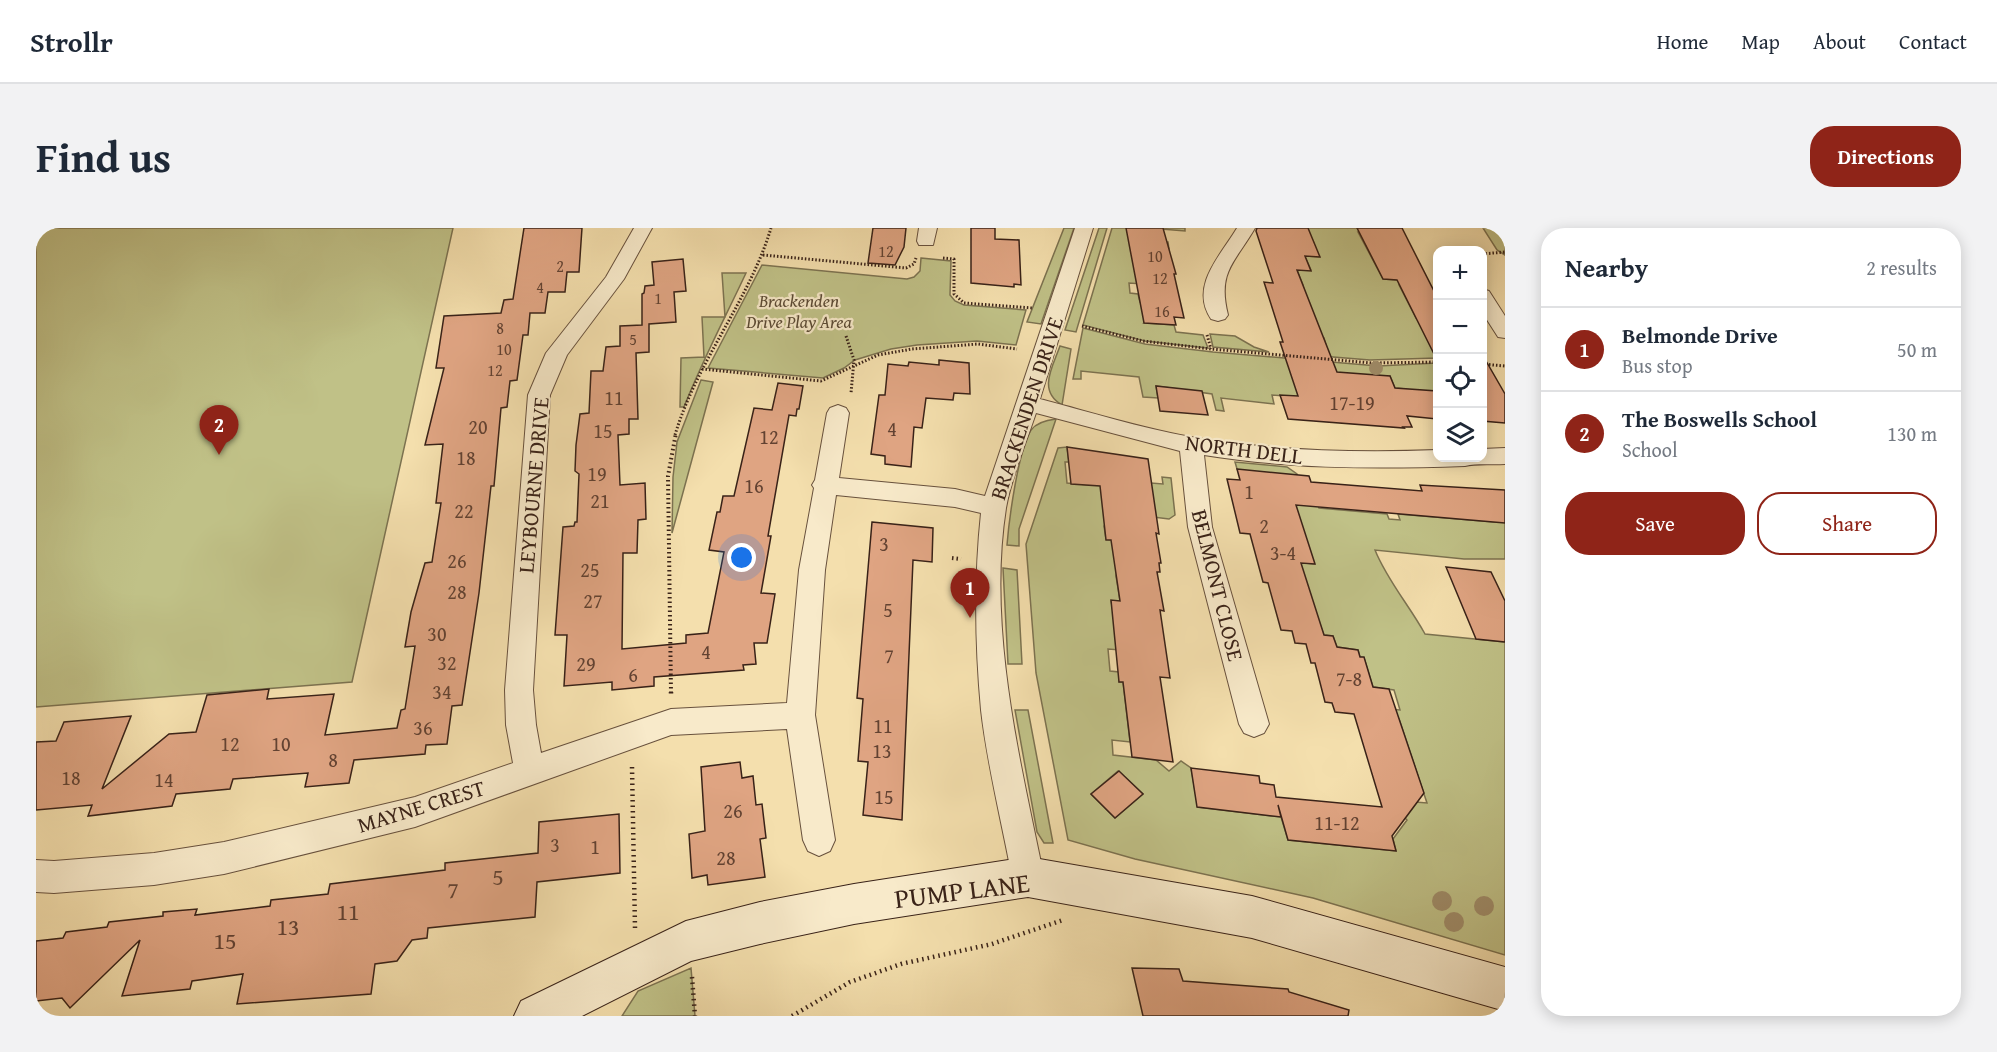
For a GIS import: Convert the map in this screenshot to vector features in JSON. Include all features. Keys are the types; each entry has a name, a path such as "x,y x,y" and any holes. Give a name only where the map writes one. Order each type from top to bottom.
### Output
{"street":[{"name":"LEYBOURNE DRIVE","path":"530,772 521,725 519,690 539,395 551,361 620,271 643,228"},
{"name":"BRACKENDEN DRIVE","path":"1028,877 996,712 989,626 989,562 994,507 1008,457 1084,228"},
{"path":"1218,315 1213,287 1218,269 1246,228"},
{"path":"1485,300 1505,332"},
{"name":"NORTH DELL","path":"1027,403 1191,445 1302,458 1373,461 1433,459"},
{"path":"819,840 800,715 812,570 824,485 844,404"},
{"name":"BELMONT CLOSE","path":"1191,445 1200,527 1254,724"},
{"path":"1487,457 1505,456"},
{"path":"824,485 955,498 994,507"},
{"name":"MAYNE CREST","path":"36,876 54,877 154,869 224,858 415,812 671,722 800,715"},
{"name":"PUMP LANE","path":"557,1011 686,942 760,923 854,904 1028,877 1252,917 1505,988"}],"path":[{"path":"671,722 668,476 674,440 682,412 702,369 763,255 771,228"},
{"path":"763,255 906,268 914,264 927,246 954,259 954,294 964,303 1032,308"},
{"path":"1487,254 1505,252"},
{"path":"1082,326 1143,341 1211,349 1372,363 1433,362"},
{"path":"1206,331 1211,349"},
{"path":"844,404 855,360 846,336"},
{"path":"702,369 821,381 878,355 931,346 978,344 1017,350"},
{"path":"1487,364 1505,366"},
{"path":"821,381 822,391"},
{"path":"628,736 633,775 635,928"},
{"path":"792,1016 850,982 901,963 992,944 1066,919"}],"green space":[{"path":"36,228 453,228 352,682 36,707"},
{"path":"1064,228 1074,228 1041,324 1027,322"},
{"path":"1099,228 1107,228 1076,332 1065,330"},
{"path":"1112,228 1185,228 1185,231 1161,229 1164,242 1168,242 1169,249 1153,248 1173,286 1129,283 1130,293 1138,294 1140,302 1169,304 1144,323 1174,325 1176,332 1203,335 1208,348 1145,341 1083,325"},
{"path":"1301,228 1377,228 1379,233 1358,232 1383,279 1400,280 1399,285 1416,318 1425,319 1433,358 1370,360 1321,356 1326,345 1324,338 1313,337 1303,285 1297,270 1311,270 1306,259 1292,255 1319,257"},
{"path":"1483,228 1505,228 1505,255 1497,250"},
{"name":"Brackenden Drive Play Area","path":"921,258 951,261 950,295 955,301 964,305 1026,310 1016,345 977,341 891,349 855,360 823,378 708,368 762,265 907,279 914,277 920,271"},
{"path":"722,273 746,273 725,317"},
{"path":"702,317 725,317 684,407 680,407 681,358 704,357"},
{"path":"1083,328 1145,344 1213,352 1378,366 1433,363 1433,398 1409,395 1406,389 1395,388 1390,376 1328,399 1272,395 1274,404 1221,398 1224,411 1216,410 1212,394 1156,386 1158,398 1143,397 1139,377 1081,371 1081,379 1073,379"},
{"path":"1210,334 1235,336 1254,347 1269,352 1213,347"},
{"path":"1060,346 1071,349 1062,405 1050,393 1049,385 1051,370"},
{"path":"701,380 713,382 672,533 673,477 677,442"},
{"path":"1056,419 1019,529 1019,546 1007,545 1015,486 1026,440 1036,425"},
{"path":"1067,447 1069,462 1065,462 1067,483 1090,485 1125,481 1163,484 1162,477 1171,478 1175,515 1169,519 1153,517 1104,526 1106,539 1121,541 1116,576 1120,601 1111,601 1121,650 1108,649 1110,671 1119,672 1119,682 1123,682 1130,742 1112,740 1113,755 1156,760 1169,771 1181,761 1191,768 1198,807 1281,817 1288,840 1396,851 1393,839 1407,820 1403,816 1415,802 1427,803 1399,719 1376,708 1400,710 1394,690 1373,687 1364,658 1360,657 1358,650 1337,647 1333,636 1324,635 1296,562 1314,564 1237,469 1235,462 1287,467 1297,474 1302,493 1314,494 1319,508 1387,514 1389,519 1400,520 1398,514 1494,522 1505,517 1505,559 1464,559 1375,550 1386,572 1425,634 1505,642 1505,955 1313,898 1135,859 1068,840 1036,673 1026,544 1058,448","holes":["1118,771 1143,794 1115,818 1091,794"]},
{"path":"1003,568 1017,570 1022,664 1008,664"},
{"path":"1015,710 1028,710 1053,843 1044,843 1037,832"},
{"path":"691,968 695,1016 622,1016 638,991"}],"building":[{"path":"524,228 582,228 579,272 567,272 565,292 548,292 545,313 530,313 528,335 523,335 517,380 510,381 507,407 501,408 494,486 491,486 479,593 462,705 452,706 447,744 426,745 425,754 354,760 349,783 305,787 308,773 233,779 230,789 176,794 172,806 88,816 92,805 36,810 36,742 56,741 64,722 131,716 102,789 169,734 196,732 207,695 269,689 267,699 334,694 325,735 397,728 401,710 405,709 415,646 405,647 411,612 425,563 432,562 441,503 436,503 443,444 425,445 444,368 436,368 444,316 501,313 504,300 513,299"},
{"path":"873,228 906,228 904,247 895,265 868,263"},
{"path":"971,228 995,228 995,239 1019,240 1021,285 1014,284 1014,287 971,283"},
{"path":"1126,228 1163,228 1176,274 1174,274 1184,318 1174,317 1176,325 1144,323"},
{"path":"1257,228 1308,228 1320,257 1305,256 1311,271 1297,270 1337,372 1390,376 1395,388 1433,391 1433,419 1407,416 1412,427 1404,428 1288,419 1280,395 1298,396 1280,342 1283,342 1264,282 1273,283"},
{"path":"1357,228 1402,228 1433,289 1433,352 1397,280 1383,279"},
{"path":"683,259 686,291 674,292 676,322 649,324 649,352 636,353 638,419 629,419 629,434 618,435 620,485 645,483 646,519 638,520 637,553 623,553 622,649 686,643 686,635 708,633 724,552 709,550 717,512 720,512 723,496 734,496 754,408 772,410 778,383 803,386 796,416 789,415 768,536 771,536 761,593 775,594 767,643 754,643 756,664 743,665 744,670 654,677 654,686 612,690 612,682 564,686 567,635 555,635 563,527 574,526 577,522 579,474 575,471 576,445 580,414 589,413 591,371 603,371 606,347 620,346 620,326 642,325 642,294 645,286 654,285 652,262"},
{"path":"939,360 969,363 970,394 954,393 953,400 926,398 922,428 914,427 911,467 885,464 885,456 871,454 879,395 885,395 888,364 908,366 909,362 939,365"},
{"path":"1487,363 1505,394 1505,423 1487,421"},
{"path":"1156,386 1202,391 1208,415 1160,411"},
{"path":"1067,447 1148,459 1159,534 1156,533 1161,563 1159,563 1160,572 1157,572 1164,611 1160,610 1170,678 1160,677 1173,762 1132,757 1123,682 1119,682 1111,600 1120,601 1111,540 1106,540 1100,486 1071,484"},
{"path":"1237,469 1309,476 1311,482 1422,491 1420,485 1505,490 1505,523 1296,505 1315,564 1301,563 1324,635 1333,636 1337,647 1358,650 1360,657 1364,657 1373,687 1389,689 1424,793 1392,836 1396,851 1288,840 1278,805 1281,817 1197,807 1191,768 1259,776 1260,783 1274,785 1276,797 1382,807 1354,714 1335,712 1332,703 1325,702 1315,663 1311,663 1306,644 1295,643 1292,631 1281,630 1268,583 1263,582 1250,534 1240,533 1227,479 1240,480"},
{"path":"872,522 933,528 932,562 913,560 902,820 863,815 868,762 858,761 863,699 857,698"},
{"path":"1446,567 1491,572 1505,601 1505,642 1476,639"},
{"path":"740,762 742,778 753,776 756,805 762,804 766,838 760,839 765,877 708,885 707,875 692,878 689,834 705,831 701,767"},
{"path":"1119,771 1143,794 1115,818 1091,794"},
{"path":"619,814 620,873 537,882 535,917 428,928 427,938 412,940 397,961 375,964 371,994 237,1004 243,974 192,981 190,989 122,996 140,940 70,1008 62,998 36,1001 36,941 63,938 66,932 107,927 109,922 163,916 163,912 197,909 195,915 270,906 271,900 328,894 330,884 445,870 445,863 538,853 539,822"},
{"path":"1132,968 1179,969 1183,981 1288,989 1289,992 1349,1010 1348,1016 1143,1016"}],"place":[{"name":"The Boswells School","path":"219,455"},
{"name":"Belmonde Drive","path":"970,618"}]}
